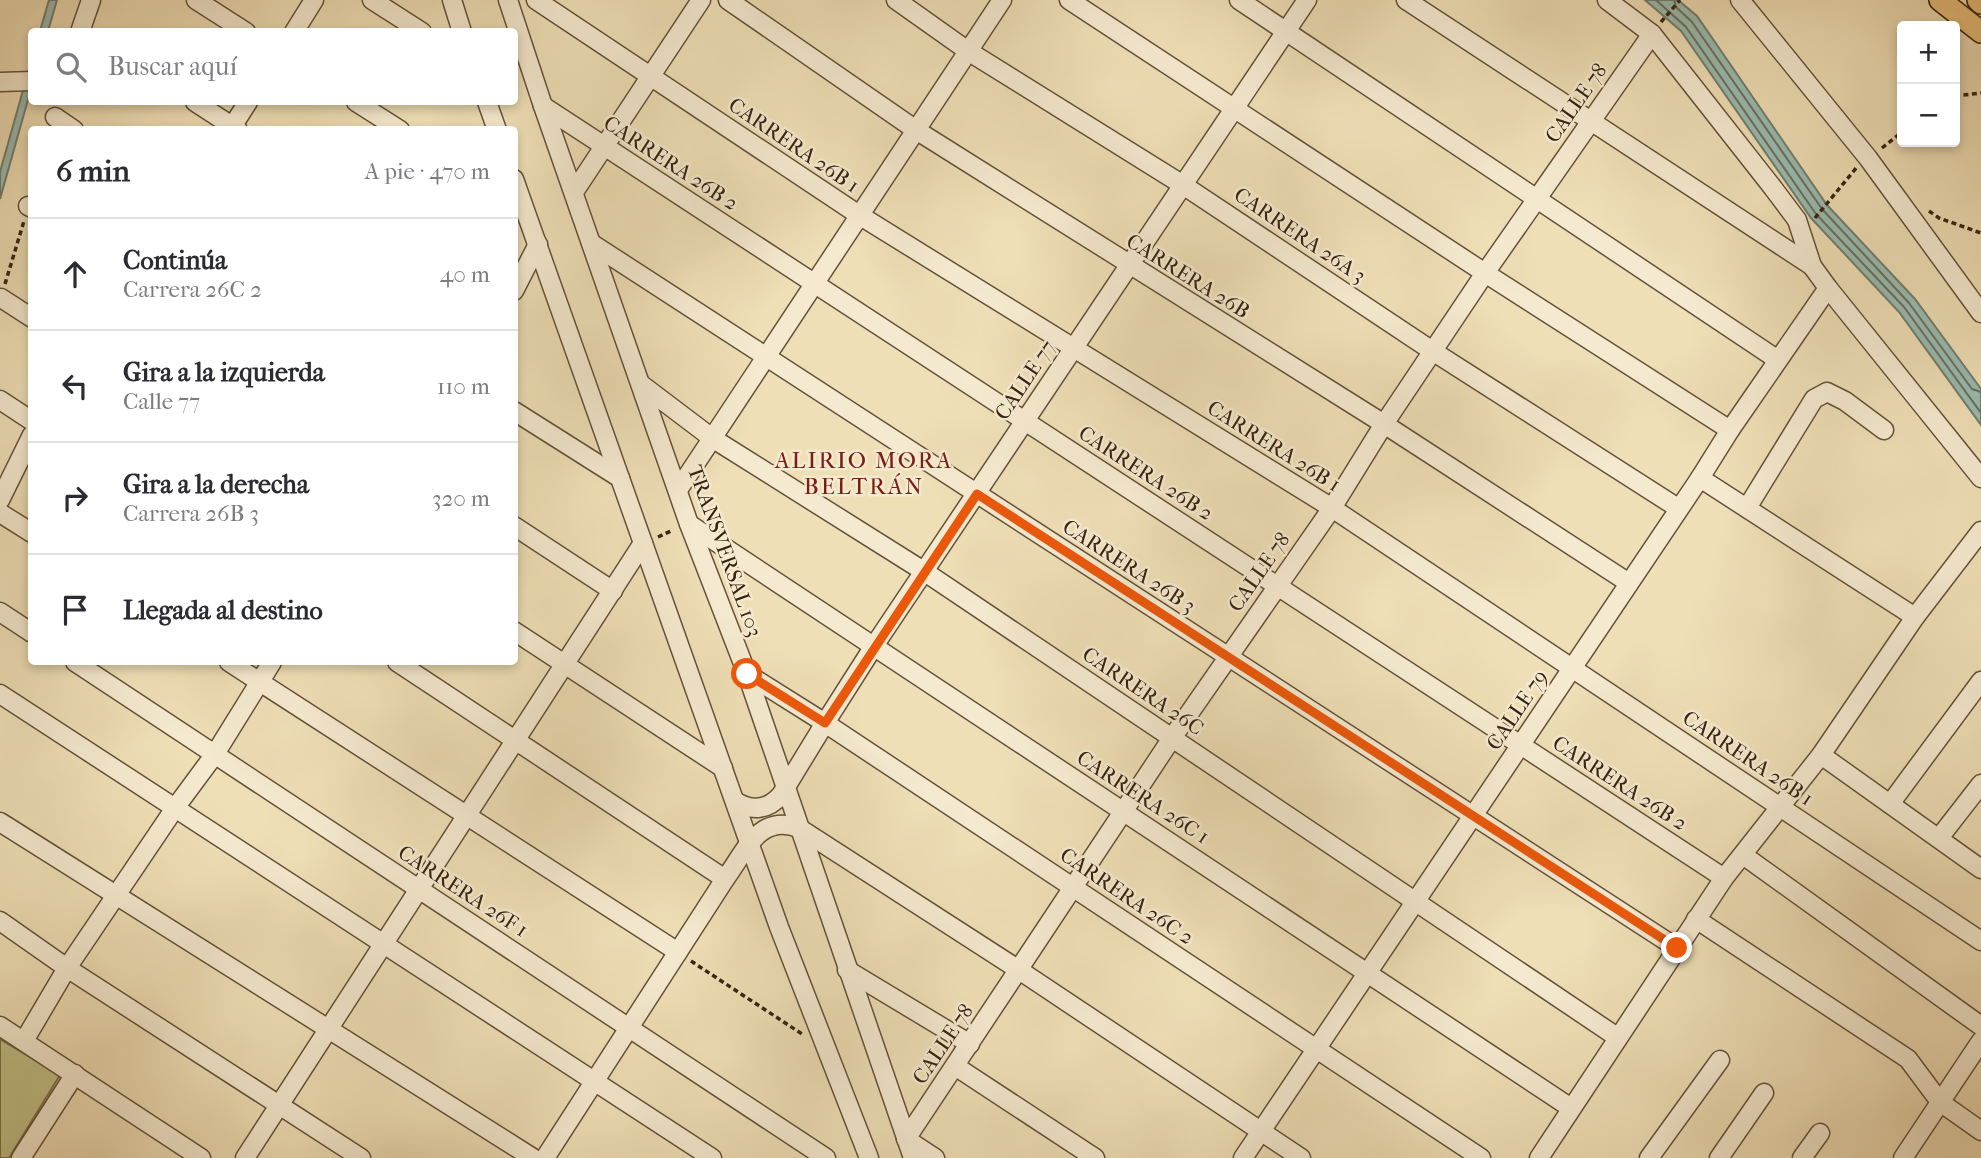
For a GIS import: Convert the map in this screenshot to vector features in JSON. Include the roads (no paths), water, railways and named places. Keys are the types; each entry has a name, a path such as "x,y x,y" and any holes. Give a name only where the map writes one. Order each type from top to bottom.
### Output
{"main road":[{"path":"1940,0 1981,32"}],"street":[{"path":"83,28 90,0"},
{"path":"196,0 240,28"},
{"path":"296,28 314,0"},
{"path":"372,0 416,28"},
{"path":"452,0 462,28"},
{"name":"TRANSVERSAL 103","path":"508,0 517,28"},
{"name":"CARRERA 26B 1","path":"536,0 859,215 1332,508 1981,941"},
{"path":"574,192 701,0"},
{"name":"CARRERA 26B","path":"728,0 916,130 1629,583"},
{"name":"CARRERA 26A 3","path":"896,0 968,51 1183,185 1434,352 1678,508"},
{"path":"678,490 1002,0"},
{"path":"1069,0 1730,430"},
{"path":"1239,0 1778,360"},
{"name":"CALLE 77","path":"735,801 759,809 775,802 785,788 874,646 1307,0"},
{"path":"1406,0 1812,266"},
{"path":"1607,0 1657,27 1797,220 1812,266 1981,478"},
{"path":"1740,0 1868,158 1981,313"},
{"name":"CALLE 78","path":"906,1139 1172,738 1332,508 1485,273 1657,27"},
{"name":"TRANSVERSAL 103","path":"518,30 689,524 747,674 913,1158"},
{"path":"0,82 26,81"},
{"path":"199,105 230,126"},
{"path":"234,126 246,105"},
{"path":"361,105 394,126"},
{"path":"488,105 496,126"},
{"name":"CARRERA 26B 2","path":"543,106 1724,878"},
{"path":"55,117 69,126"},
{"path":"520,206 538,244 750,844 869,1158"},
{"name":"CARRERA 26B 3","path":"591,243 1677,948"},
{"path":"518,283 538,244"},
{"name":"CALLE 79","path":"1243,1158 1828,288"},
{"path":"1,298 28,315"},
{"name":"CARRERA 26C","path":"642,385 712,438 925,572 1617,1037"},
{"path":"1747,508 1814,399 1827,392 1845,401 1884,430"},
{"path":"0,400 28,418"},
{"path":"518,414 620,478"},
{"path":"0,500 28,443"},
{"path":"1700,478 1915,617"},
{"path":"0,513 28,530"},
{"name":"CARRERA 26C 1","path":"689,524 1571,1108"},
{"path":"518,529 613,592"},
{"path":"1539,1158 1724,878 1821,755 1915,617 1981,531"},
{"path":"245,1158 643,544"},
{"path":"0,612 28,630"},
{"path":"518,634 723,768"},
{"name":"CARRERA 26F 1","path":"80,665 826,1158"},
{"path":"234,665 678,952"},
{"path":"24,1041 67,968 175,808 215,754 270,665"},
{"path":"401,665 725,879"},
{"name":"CARRERA 26C 2","path":"747,674 1481,1158"},
{"path":"1890,804 1981,681"},
{"path":"0,694 712,1158"},
{"path":"1821,755 1981,869"},
{"path":"1939,838 1981,784"},
{"path":"0,822 533,1158"},
{"path":"545,1158 756,834 765,827 776,824 799,828 1019,970 1301,1158"},
{"path":"1743,855 1981,1026"},
{"path":"1696,919 1908,1059 1940,1102 1981,1131"},
{"path":"0,921 67,968 361,1158"},
{"path":"847,970 970,1044"},
{"path":"0,1026 201,1158"},
{"path":"1903,1158 1981,1041"},
{"path":"1649,1158 1720,1060"},
{"path":"955,1066 1095,1158"},
{"path":"29,1155 75,1074"},
{"path":"1719,1158 1764,1093"},
{"path":"1802,1158 1820,1133"},
{"path":"906,1139 935,1158"}],"water":[{"path":"49,0 57,0 49,28 41,28"},
{"path":"1645,0 1678,0 1697,16 1827,205 1915,299 1981,389 1981,425 1899,312 1811,218 1681,31"},
{"path":"28,73 28,100 0,199 0,172"}],"district":[{"name":"ALIRIO MORA BELTRÁN","path":"864,473"}]}
